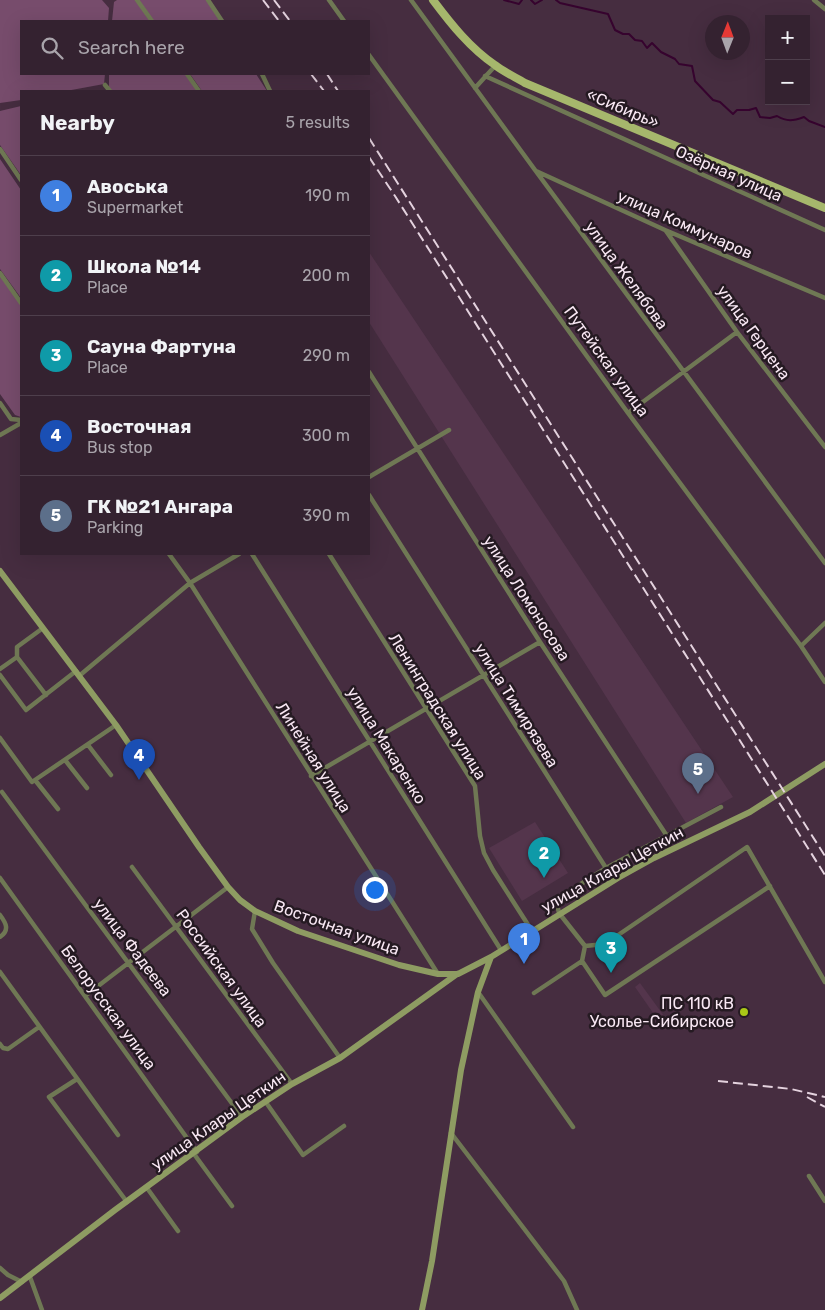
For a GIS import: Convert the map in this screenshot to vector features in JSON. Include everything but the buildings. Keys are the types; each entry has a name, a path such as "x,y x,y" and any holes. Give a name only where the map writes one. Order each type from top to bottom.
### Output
{"main road":[{"name":"«Сибирь»","path":"433,0 454,28 474,48 496,66 525,83 825,208"}],"street":[{"path":"137,0 151,20"},
{"path":"208,0 221,20"},
{"path":"329,0 343,20"},
{"name":"улица Желябова","path":"411,0 825,563"},
{"path":"814,0 825,9"},
{"name":"Путейская улица","path":"370,56 628,413 802,646 825,682"},
{"path":"475,88 496,66"},
{"path":"188,75 198,90"},
{"path":"262,75 270,90"},
{"name":"Озёрная улица","path":"485,76 825,230"},
{"path":"105,85 109,90"},
{"path":"0,149 20,179"},
{"name":"улица Коммунаров","path":"535,170 665,230 825,298"},
{"name":"улица Герцена","path":"665,230 737,332 825,447"},
{"path":"0,273 20,302"},
{"path":"628,413 737,332"},
{"name":"улица Ломоносова","path":"370,374 416,449 667,836"},
{"path":"0,403 11,419 20,422"},
{"path":"0,434 20,423"},
{"path":"370,476 449,430"},
{"name":"улица Тимирязева","path":"370,497 606,868"},
{"name":"Линейная улица","path":"170,555 190,583 438,974"},
{"path":"0,676 26,710 78,673 190,583 237,555"},
{"name":"улица Макаренко","path":"253,555 502,950"},
{"name":"Ленинградская улица","path":"329,555 475,786 480,836 484,853 532,930"},
{"name":"Восточная улица","path":"0,571 2,578 78,673 116,725 228,887 240,900 255,911 298,931 399,965 438,974 458,974 490,957"},
{"path":"802,646 825,623"},
{"path":"43,628 17,647 17,657 46,695"},
{"path":"311,776 540,642"},
{"path":"0,670 17,657"},
{"path":"0,738 32,782 116,725"},
{"path":"88,745 111,775"},
{"path":"65,760 87,788"},
{"name":"улица Клары Цеткин","path":"490,957 559,913 654,858 750,812 825,764"},
{"path":"35,780 58,809"},
{"name":"улица Фадеева","path":"2,792 242,1117"},
{"path":"534,993 582,961 585,946 559,913 557,904 562,896 606,868 721,807"},
{"path":"585,946 605,944 747,847 825,982"},
{"name":"Российская улица","path":"132,867 292,1084"},
{"name":"Белорусская улица","path":"0,878 232,1206"},
{"path":"582,961 605,995 770,886"},
{"path":"85,996 228,887"},
{"path":"255,911 252,929 273,963 340,1058"},
{"path":"0,915 7,925 6,930 0,937"},
{"path":"422,1310 432,1261 462,1070 478,992 490,957"},
{"path":"0,972 118,1135"},
{"name":"улица Клары Цеткин","path":"0,1298 242,1117 292,1084 340,1058 458,974"},
{"path":"478,992 573,1127"},
{"path":"0,1044 3,1048 8,1048 40,1027"},
{"path":"77,1079 49,1097 127,1202"},
{"path":"265,1101 303,1155 344,1126"},
{"path":"451,1133 564,1282 577,1310"},
{"path":"808,1176 825,1201"},
{"path":"146,1188 178,1231"},
{"path":"0,1268 23,1282"},
{"path":"30,1277 42,1310"}],"shaded area":[{"path":"0,0 102,0 109,8 108,20 20,20 20,75 105,75 104,84 71,90 20,90 20,100 0,103"},
{"path":"117,0 135,0 149,20 112,20 114,2"},
{"path":"139,0 206,0 219,20 153,20"},
{"path":"109,75 187,75 197,90 111,90 109,88"},
{"path":"191,75 257,75 266,90 201,90"},
{"path":"20,106 20,174 0,145 0,111"},
{"path":"0,159 20,189 20,297 0,269"},
{"path":"370,253 733,797 686,823 370,324"},
{"path":"0,276 20,304 20,417 15,415 0,394"},
{"path":"535,822 568,873 522,901 489,848"},
{"path":"640,983 664,1016 658,1020 635,987"}],"waterway":[{"path":"504,0 519,4 522,0"},
{"path":"531,0 535,4 542,0"},
{"path":"556,0 560,3 608,14 615,30 623,34 629,34 635,40 642,41 647,48 652,43 661,52 675,59 679,64 692,66 695,81 713,100 720,102 733,114 737,110 756,108 760,117 770,118 777,116 790,120 804,117 825,127"}],"railway":[{"path":"263,0 278,20"},
{"path":"274,0 289,20"},
{"path":"312,75 323,90"},
{"path":"328,75 337,90"},
{"path":"370,140 825,856"},
{"path":"370,158 825,875"},
{"path":"718,1081 791,1089 825,1097"},
{"path":"807,1097 825,1107"}],"place":[{"name":"Восточная","path":"139,780"},
{"name":"ГК №21 Ангара","path":"698,794"},
{"name":"Школа №14","path":"544,878"},
{"name":"Авоська","path":"524,964"},
{"name":"Сауна Фартуна","path":"611,973"},
{"name":"ПС 110 кВ Усолье-Сибирское","path":"744,1012"}]}
